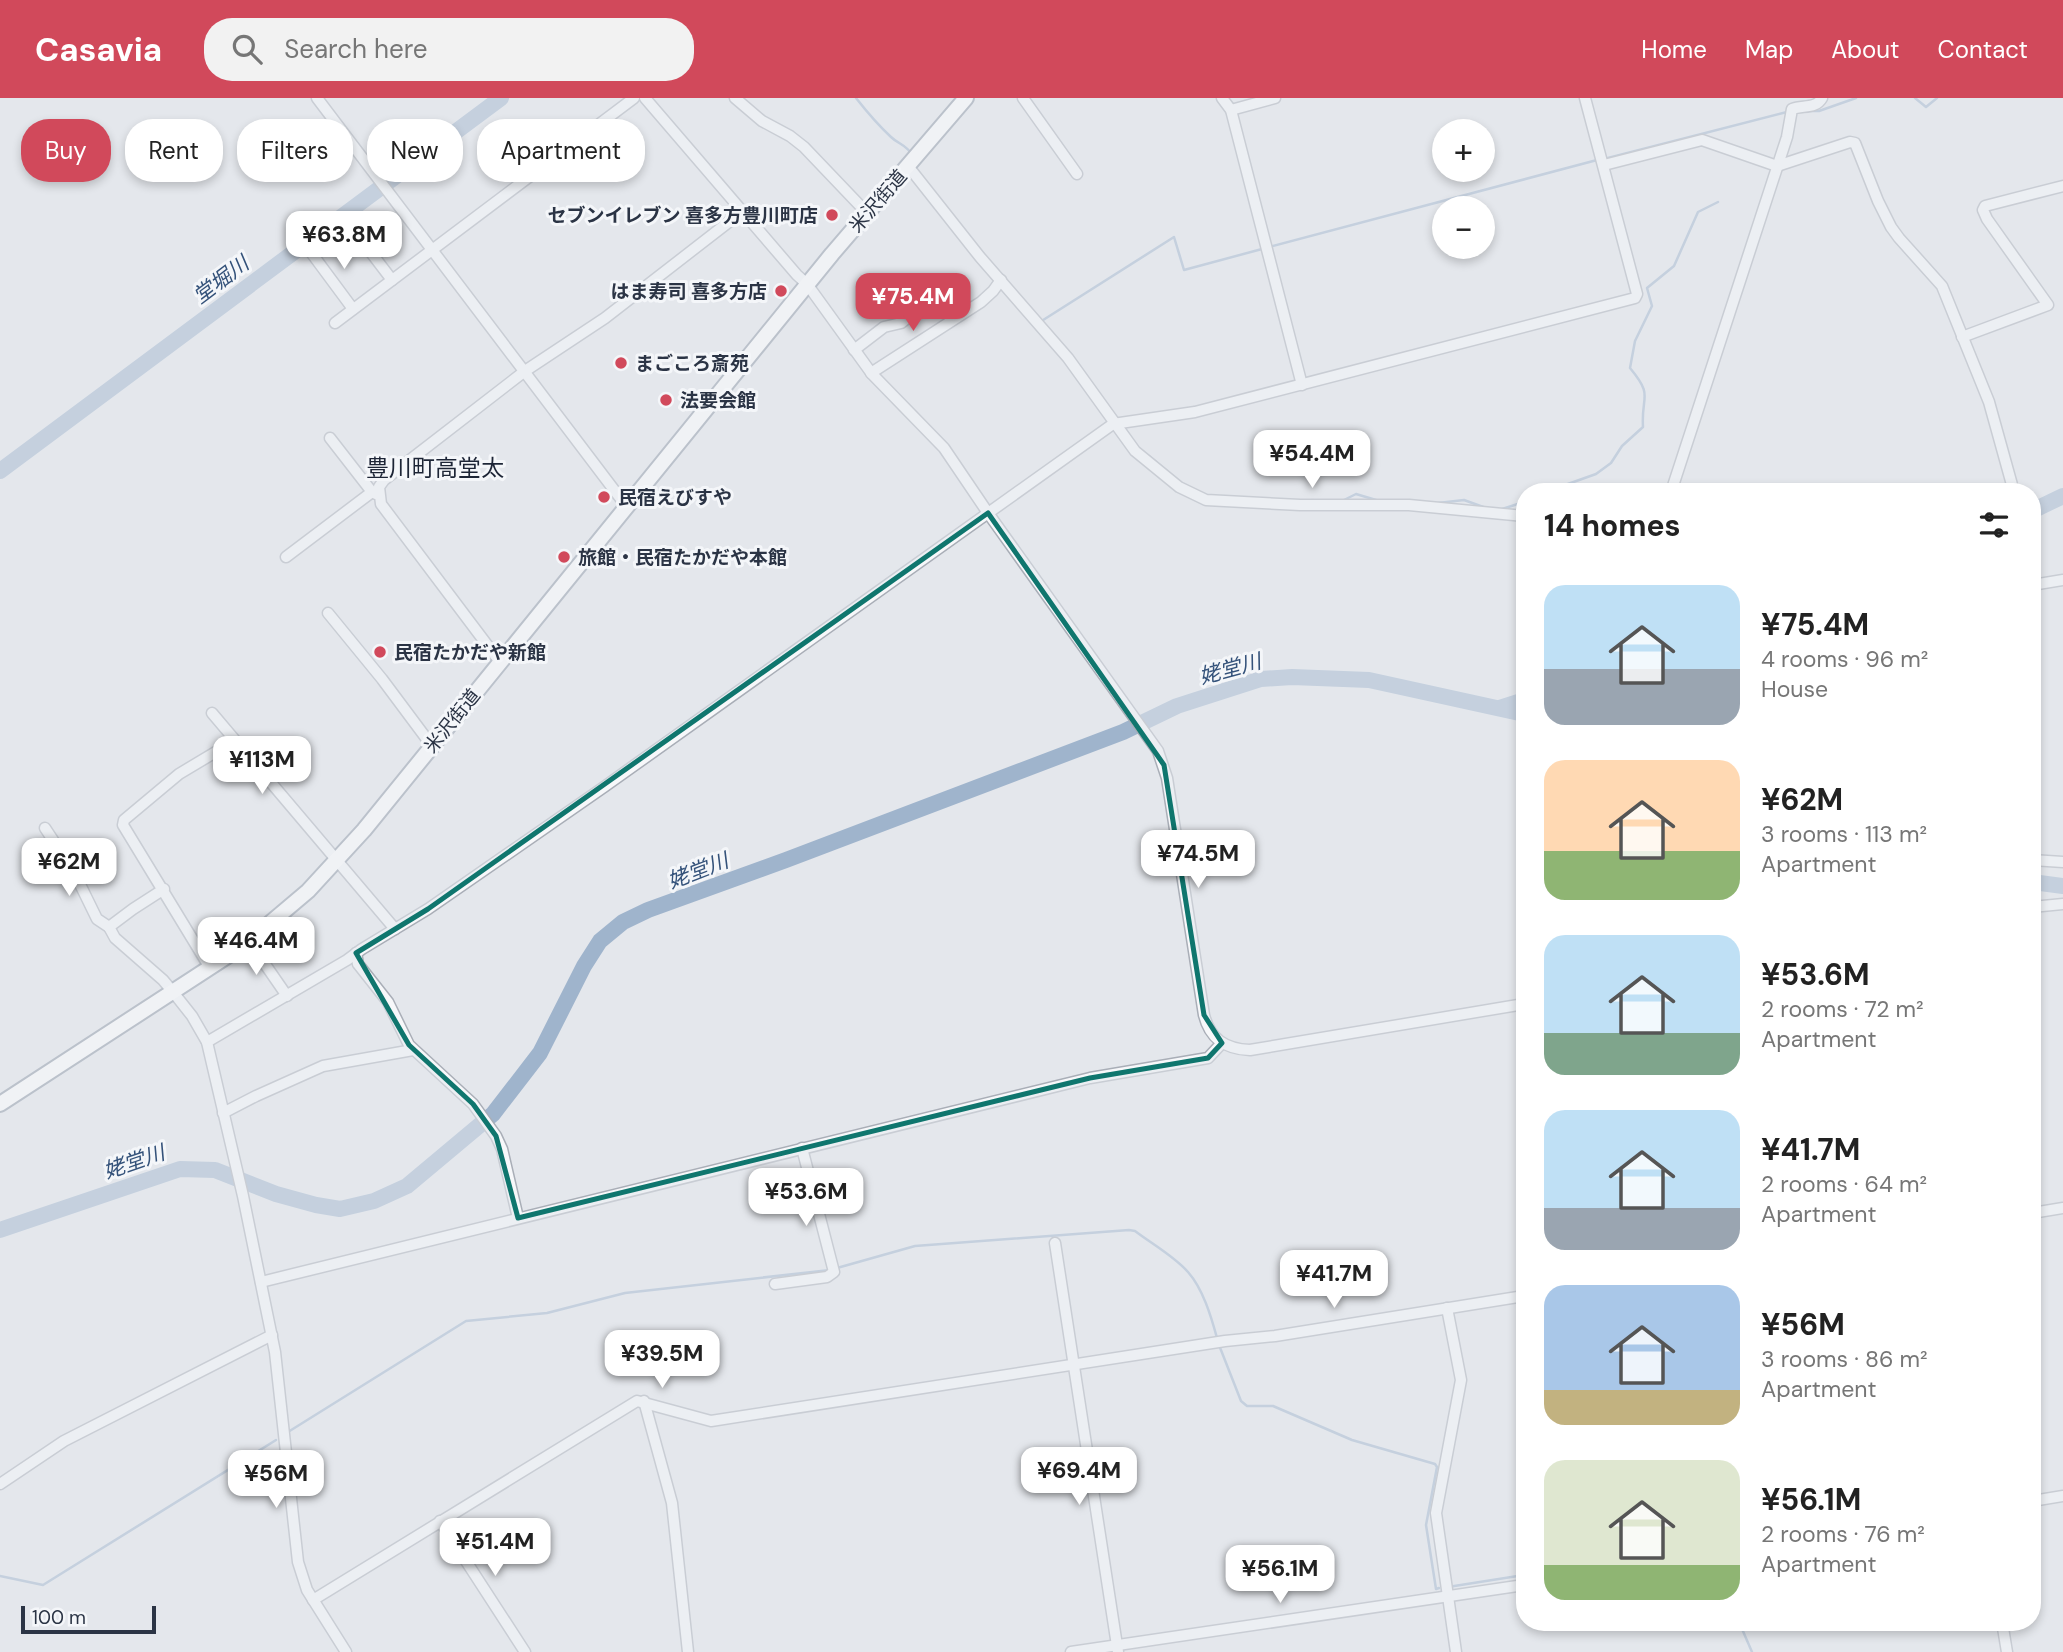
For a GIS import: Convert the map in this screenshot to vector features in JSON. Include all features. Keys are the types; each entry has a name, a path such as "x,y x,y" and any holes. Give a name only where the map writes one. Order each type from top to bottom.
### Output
{"highway":[{"name":"米沢街道","path":"0,1104 210,968 308,891 432,746 807,284 967,98"}],"street":[{"path":"317,98 627,507"},
{"path":"335,323 634,98"},
{"path":"645,98 807,284 871,373 944,448 1161,758 1167,778 1204,1015 1213,1037 1222,1044 1239,1050 1250,1050 1516,1005"},
{"path":"736,98 762,121 804,147 867,213"},
{"path":"1023,98 1077,174"},
{"path":"1222,98 1231,110 1302,385"},
{"path":"1231,110 1275,98"},
{"path":"207,1042 288,996 428,909 604,787 1113,424 1195,412 1635,298 1637,294 1585,98"},
{"path":"1674,483 1790,129 1792,109 1818,104 1822,98"},
{"path":"1604,164 1702,140 1777,166 1850,142 1855,143 1891,226 1942,286 1989,402 2012,483"},
{"path":"908,166 1068,358 1113,424 1141,457 1180,487 1206,500 1300,505 1409,505 1516,515"},
{"path":"1962,338 2048,305 1987,219 1983,210 1985,206 2063,186"},
{"path":"286,557 375,493 384,480 525,371 605,318 743,211"},
{"path":"347,221 392,280"},
{"path":"310,251 353,309"},
{"path":"871,373 981,302 1001,280"},
{"path":"854,350 884,327 901,323 950,285"},
{"path":"331,438 500,662"},
{"path":"2041,584 2063,580"},
{"path":"328,613 432,746"},
{"path":"212,713 395,929"},
{"path":"210,968 123,825 124,820 179,774 233,741"},
{"path":"45,828 74,872 97,919 163,980 207,1042 272,1335 298,1562 313,1600 346,1652"},
{"path":"2041,861 2063,862"},
{"path":"109,928 122,916 164,889"},
{"path":"2041,906 2063,904"},
{"path":"249,940 288,996"},
{"path":"356,953 358,964 388,1002 413,1050 477,1109 496,1136 518,1218"},
{"path":"261,1282 1090,1077 1208,1058 1222,1044"},
{"path":"223,1113 323,1066 413,1050"},
{"path":"775,1284 827,1277 834,1272 802,1148"},
{"path":"2041,1212 2063,1208"},
{"path":"1055,1243 1118,1648"},
{"path":"313,1600 637,1401 711,1420 1516,1297"},
{"path":"1447,1308 1461,1380 1436,1513 1456,1652"},
{"path":"0,1484 64,1441 272,1335"},
{"path":"644,1401 672,1503 688,1652"},
{"path":"2041,1500 2063,1496"},
{"path":"440,1521 525,1652"},
{"path":"1071,1652 1118,1648 1516,1586"},
{"path":"2004,1631 2007,1652"}],"highlighted area":[{"path":"988,513 1164,765 1204,1015 1222,1043 1208,1058 1090,1078 518,1218 496,1136 473,1104 409,1045 356,953 428,909"}],"waterway":[{"name":"堂堀川","path":"0,471 501,98"},
{"path":"856,98 882,128 912,155"},
{"path":"1804,111 1819,111 1856,98"},
{"path":"1915,98 1926,107 1937,98"},
{"path":"1604,159 1787,112"},
{"path":"1269,247 1597,160"},
{"path":"1571,483 1596,474 1611,463 1622,446 1643,427 1644,391 1630,368 1635,341 1652,306 1647,288 1674,266 1698,212 1718,202"},
{"path":"1040,322 1174,237 1184,270 1262,249"},
{"path":"1123,425 1132,440"},
{"path":"1149,456 1181,483"},
{"path":"1344,500 1356,494 1376,500"},
{"name":"姥堂川","path":"2041,507 2063,496"},
{"path":"1438,503 1464,500 1486,508"},
{"path":"1499,510 1516,505"},
{"name":"姥堂川","path":"0,1230 180,1169 215,1170 276,1194 340,1209 374,1201 407,1186 493,1114 540,1053 584,966 600,941 623,922 648,910 1123,732 1177,706 1261,679 1292,677 1369,680 1516,712"},
{"name":"姥堂川","path":"1499,708 1516,703"},
{"path":"2041,883 2063,886"},
{"path":"837,1268 915,1246 1135,1231 1188,1272 1206,1303 1217,1338"},
{"path":"288,1432 466,1321 547,1313 625,1293 830,1270"},
{"path":"1219,1345 1241,1401 1247,1406 1273,1406 1352,1440 1435,1464 1437,1467 1426,1525 1436,1589 1439,1588"},
{"path":"0,1576 43,1585 276,1440"},
{"path":"1448,1587 1516,1576"},
{"path":"1743,1631 1752,1652"}],"place":[{"name":"セブンイレブン 喜多方豊川町店","path":"832,215"},
{"name":"はま寿司 喜多方店","path":"781,291"},
{"name":"まごころ斎苑","path":"621,363"},
{"name":"法要会館","path":"666,400"},
{"name":"民宿えびすや","path":"604,497"},
{"name":"旅館・民宿たかだや本館","path":"564,557"},
{"name":"民宿たかだや新館","path":"380,652"}],"district":[{"name":"豊川町高堂太","path":"435,468"}]}
